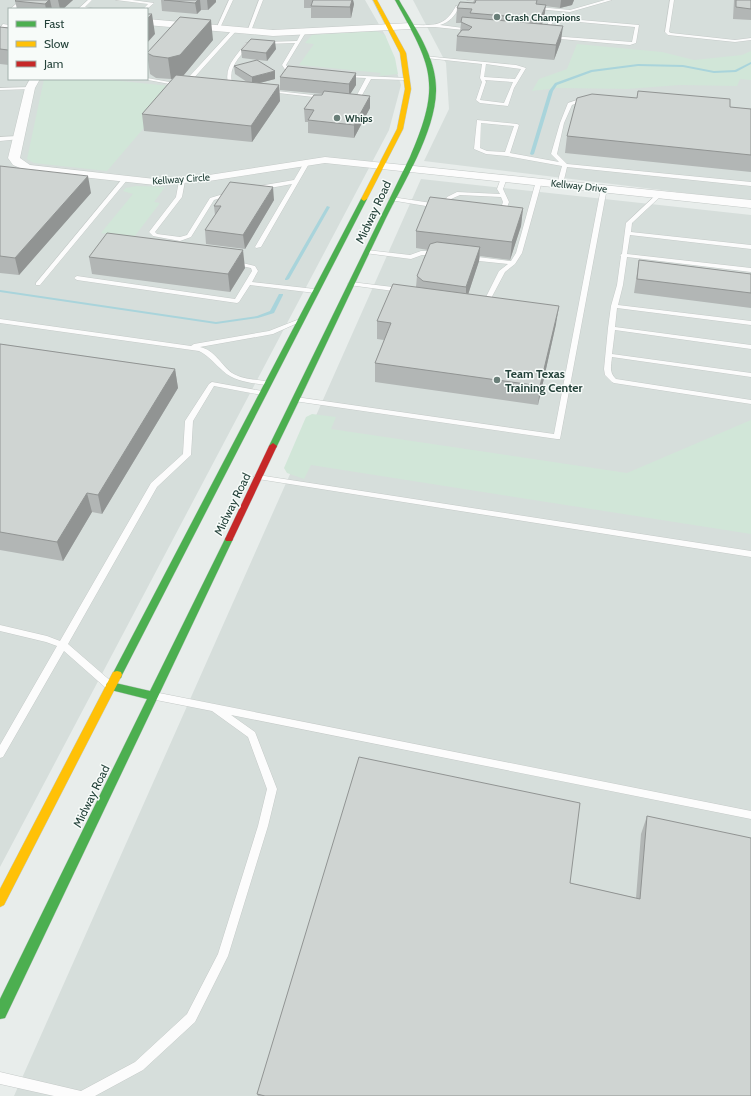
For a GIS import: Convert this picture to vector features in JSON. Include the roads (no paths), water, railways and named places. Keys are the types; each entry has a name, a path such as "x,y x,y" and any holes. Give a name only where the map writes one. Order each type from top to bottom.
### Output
{"main road":[{"name":"Midway Road","path":"0,902 299,321 400,129 408,89 403,53 375,0"},
{"name":"Midway Road","path":"0,1013 258,477 293,398 408,167 432,105 434,89 432,76 426,57 397,0"},
{"path":"262,393 276,395"},
{"path":"111,686 153,696"}],"street":[{"path":"148,22 176,27 304,32 410,26"},
{"name":"Kellway Circle","path":"32,83 14,158 17,163 27,168 155,182 182,181 325,160 408,167"},
{"name":"Kellway Drive","path":"408,167 751,204"}],"lane":[{"path":"13,8 24,0"},
{"path":"80,8 90,0"},
{"path":"118,0 152,3 146,8"},
{"path":"218,28 231,0"},
{"path":"249,31 261,0"},
{"path":"469,0 502,3 503,0"},
{"path":"525,0 524,3 526,7 570,11 610,0"},
{"path":"672,0 667,32 670,34 735,41 751,39"},
{"path":"435,26 447,23 452,18 457,7"},
{"path":"536,36 544,37 630,44 634,43 637,26 551,20 544,37"},
{"path":"0,30 5,25 8,26"},
{"path":"410,26 435,26 476,31"},
{"path":"148,80 175,84 190,79 234,30"},
{"path":"303,72 288,70 284,65 304,32"},
{"path":"240,88 230,83 228,78 228,69 249,43 298,42"},
{"path":"426,57 484,62 524,68 516,81 506,104 503,105 480,102 478,100 484,82 482,78 484,62"},
{"path":"340,75 369,78 406,79"},
{"path":"349,100 359,96 369,78"},
{"path":"482,78 516,81"},
{"path":"0,89 32,83"},
{"path":"263,90 326,97"},
{"path":"565,164 554,154 562,123 570,104 594,98"},
{"path":"507,154 517,125 479,121 477,149 486,152 565,164 751,184"},
{"path":"0,139 18,138"},
{"path":"258,247 307,162"},
{"path":"560,184 565,164"},
{"path":"492,214 503,212 506,202 500,189 504,178"},
{"path":"38,284 125,179"},
{"path":"253,190 297,180"},
{"path":"182,181 179,197 152,232 155,235 180,239 188,236 212,199 238,193"},
{"path":"481,307 487,304 502,271 513,263 519,253 539,182"},
{"path":"293,398 557,437 604,188"},
{"path":"444,209 449,198 460,193 504,196"},
{"path":"660,194 629,223 623,255 620,285 614,306 608,355 608,375 614,381 751,402"},
{"path":"392,199 428,204 451,210"},
{"path":"627,233 751,247"},
{"path":"367,252 410,257 427,252 443,254"},
{"path":"623,255 751,270"},
{"path":"466,257 513,263"},
{"path":"77,278 237,300 255,271 253,267 245,264 230,262"},
{"path":"248,283 315,291"},
{"path":"351,284 406,293"},
{"path":"614,306 751,323"},
{"path":"0,321 201,349 211,353 229,374 239,379 267,384"},
{"path":"186,347 271,333 299,321"},
{"path":"611,328 751,347"},
{"path":"608,355 751,374"},
{"path":"0,754 154,485 187,455 189,421 212,384 262,393"},
{"path":"258,477 751,554"},
{"path":"0,628 47,639 63,645 111,686"},
{"path":"153,696 751,816"},
{"path":"83,1096 139,1066 191,1018 223,956 263,826 272,789 252,735 212,708"},
{"path":"0,1078 80,1096"}],"waterway":[{"path":"532,154 551,91 556,84 591,71 638,65 683,66 714,72 736,71 751,63"},
{"path":"287,279 328,207"},
{"path":"0,291 216,323 258,317 272,312 281,295"}],"place":[{"name":"Crash Champions","path":"497,17"},
{"name":"Whips","path":"337,118"},
{"name":"Team Texas Training Center","path":"497,380"}]}
